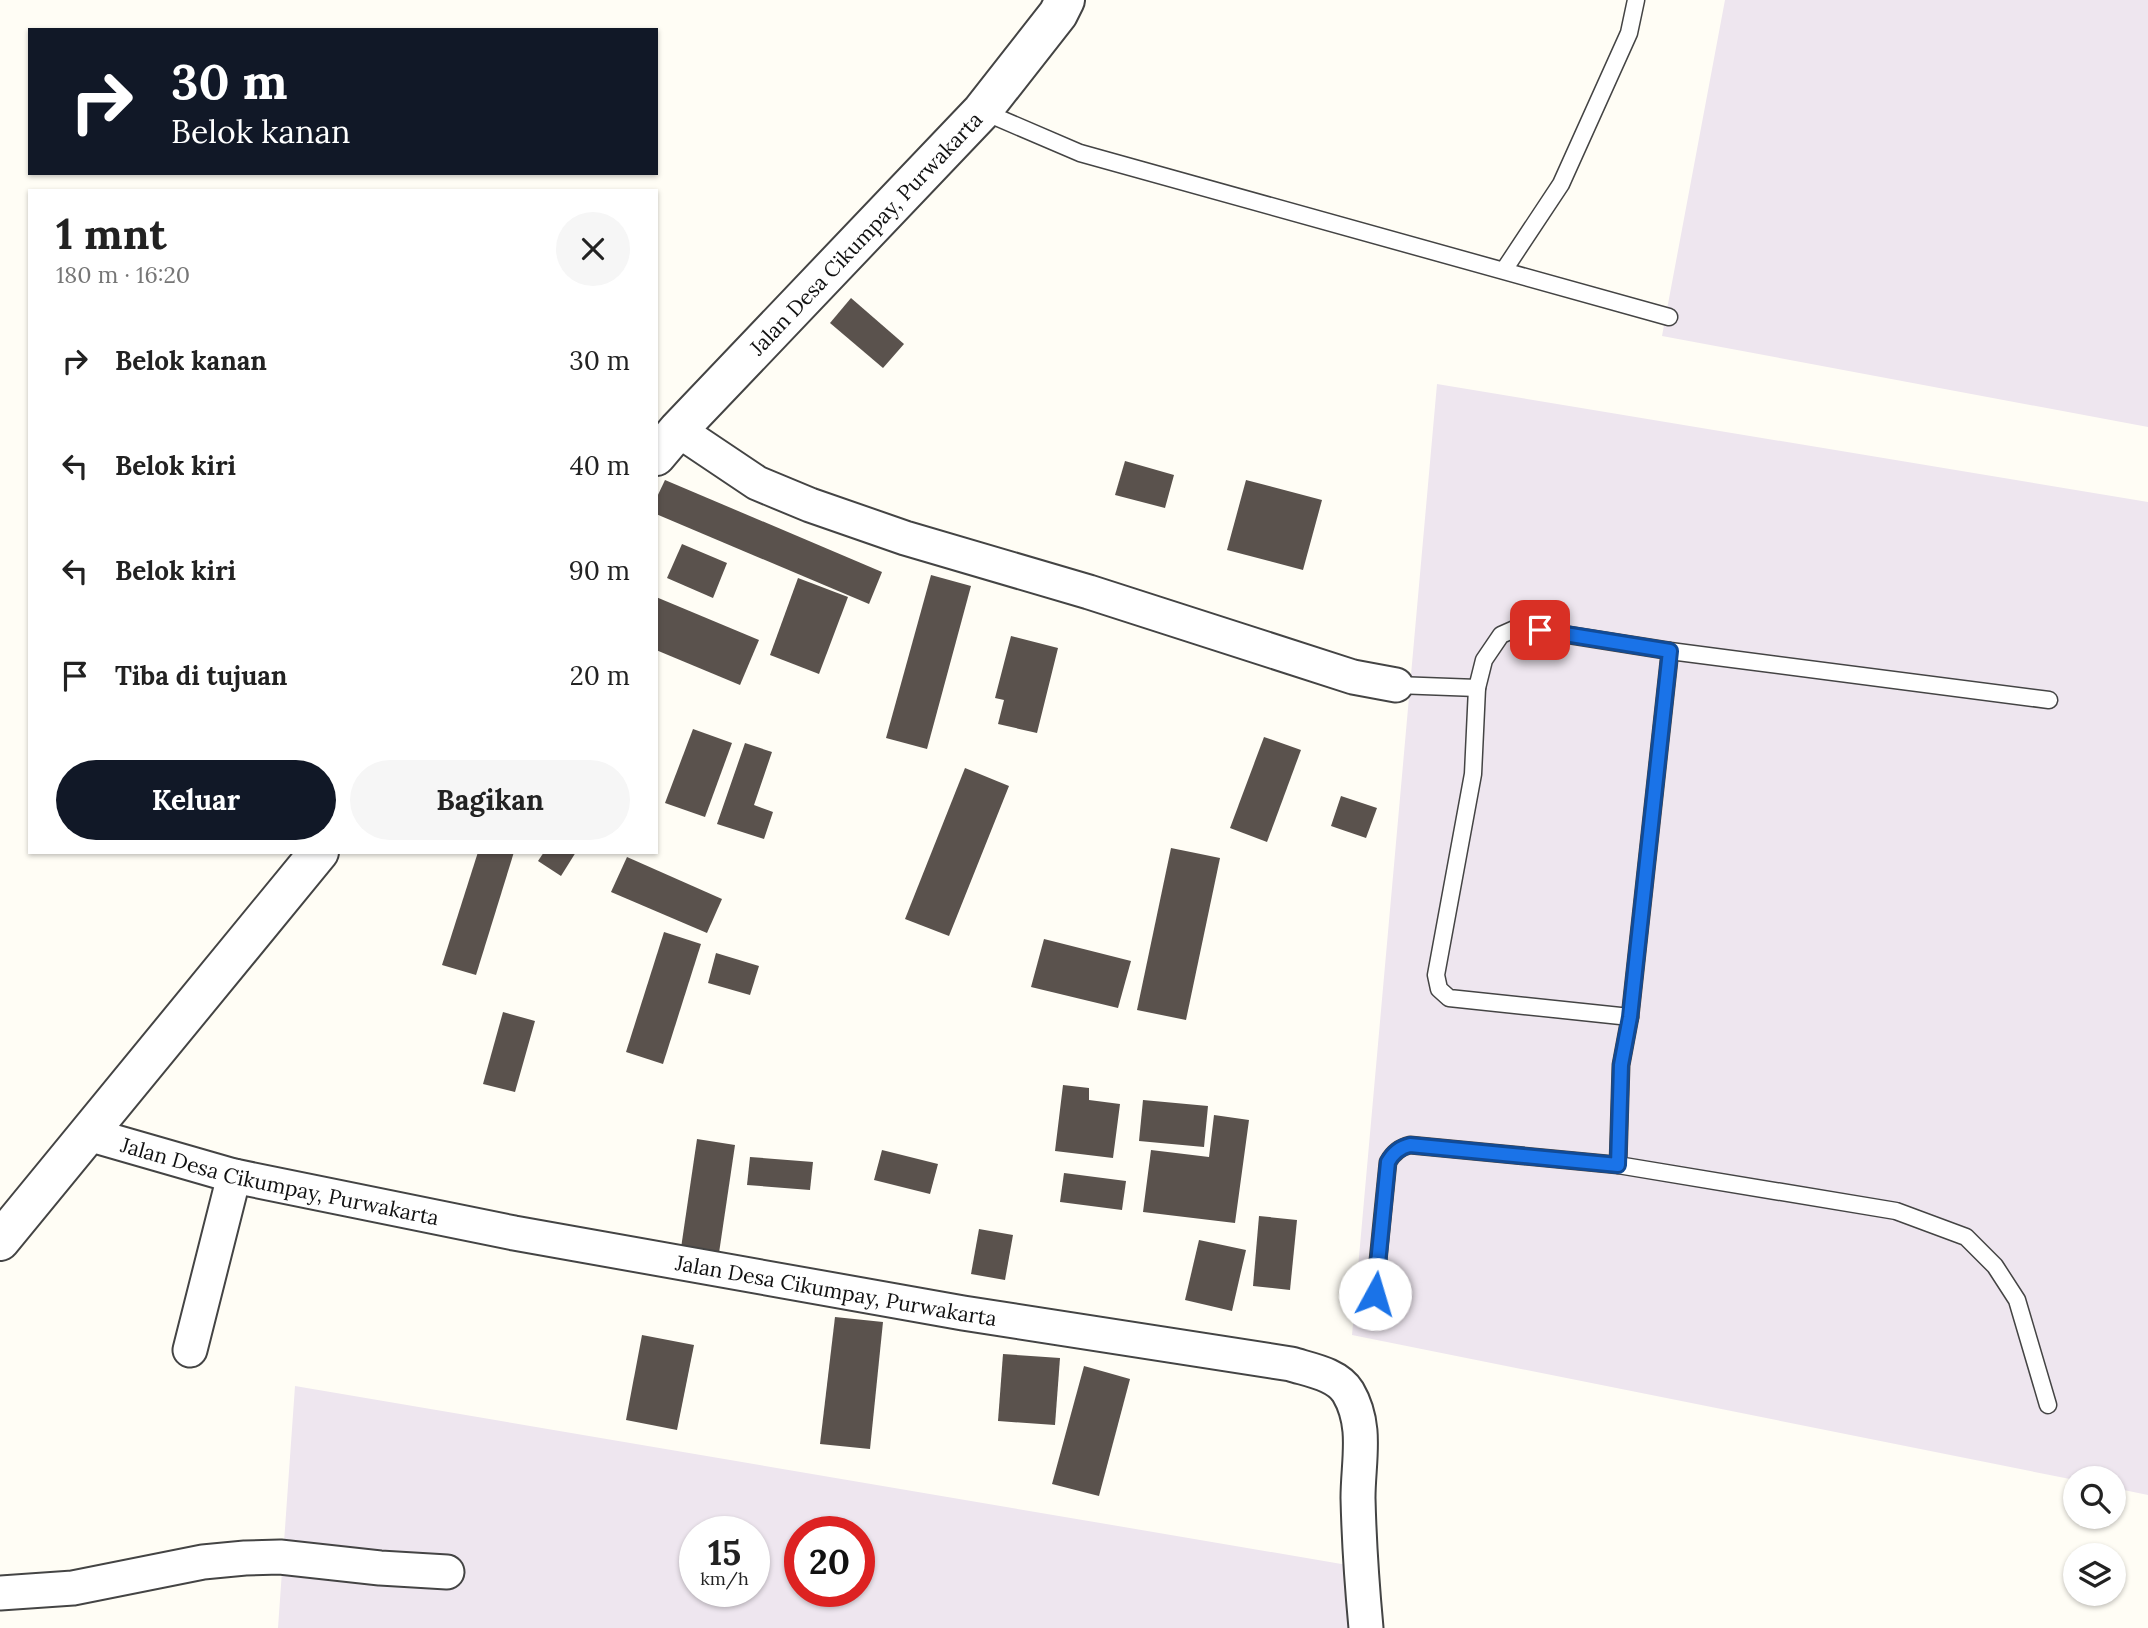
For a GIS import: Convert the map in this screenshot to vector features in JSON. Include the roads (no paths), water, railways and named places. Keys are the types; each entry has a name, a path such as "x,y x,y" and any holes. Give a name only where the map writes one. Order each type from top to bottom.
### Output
{"street":[{"name":"Jalan Desa Cikumpay, Purwakarta","path":"667,443 982,111 1058,14 1065,0"},
{"path":"667,443 810,505 905,538 1090,592 1353,677 1396,685"},
{"name":"Jalan Desa Cikumpay, Purwakarta","path":"0,1241 317,854"},
{"name":"Jalan Desa Cikumpay, Purwakarta","path":"88,1134 234,1175 514,1233 950,1311 1291,1364 1333,1378 1348,1390 1362,1430 1358,1495 1360,1565 1366,1628"},
{"path":"190,1350 234,1175"},
{"path":"0,1593 73,1588 203,1562 245,1558 280,1557 447,1572"}],"lane":[{"path":"1504,270 1561,184 1629,33 1636,0"},
{"path":"982,111 1080,153 1670,317"},
{"path":"1630,1017 1449,998 1439,989 1436,975 1473,774 1477,688 1484,660 1501,635 1519,627 1670,651 2049,700"},
{"path":"1618,1165 1621,1065 1630,1017 1670,651"},
{"path":"1396,685 1477,688"},
{"path":"1372,1320 1388,1162 1403,1147 1410,1145 1618,1165 1896,1211 1966,1237 1994,1266 2017,1300 2048,1405"}]}
